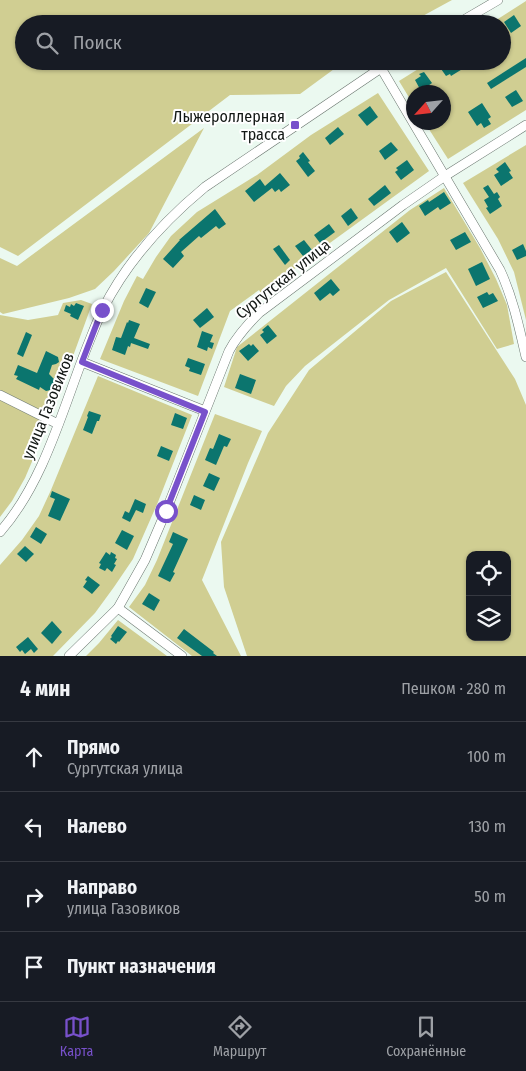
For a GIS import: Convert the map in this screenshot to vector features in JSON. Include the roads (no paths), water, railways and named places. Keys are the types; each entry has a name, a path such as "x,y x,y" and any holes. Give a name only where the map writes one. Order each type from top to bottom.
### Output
{"street":[{"path":"472,15 498,0"},
{"name":"улица Газовиков","path":"0,532 35,480 102,310 141,250 191,198 219,177 378,70"},
{"path":"382,70 488,248 507,285 526,357"},
{"name":"Сургутская улица","path":"69,656 118,608 149,552 229,351 247,324 388,216 444,176 526,125"},
{"path":"82,362 205,412"},
{"path":"0,395 58,424"},
{"path":"118,608 182,656"}],"place":[{"name":"Лыжероллерная трасса","path":"295,125"}]}
